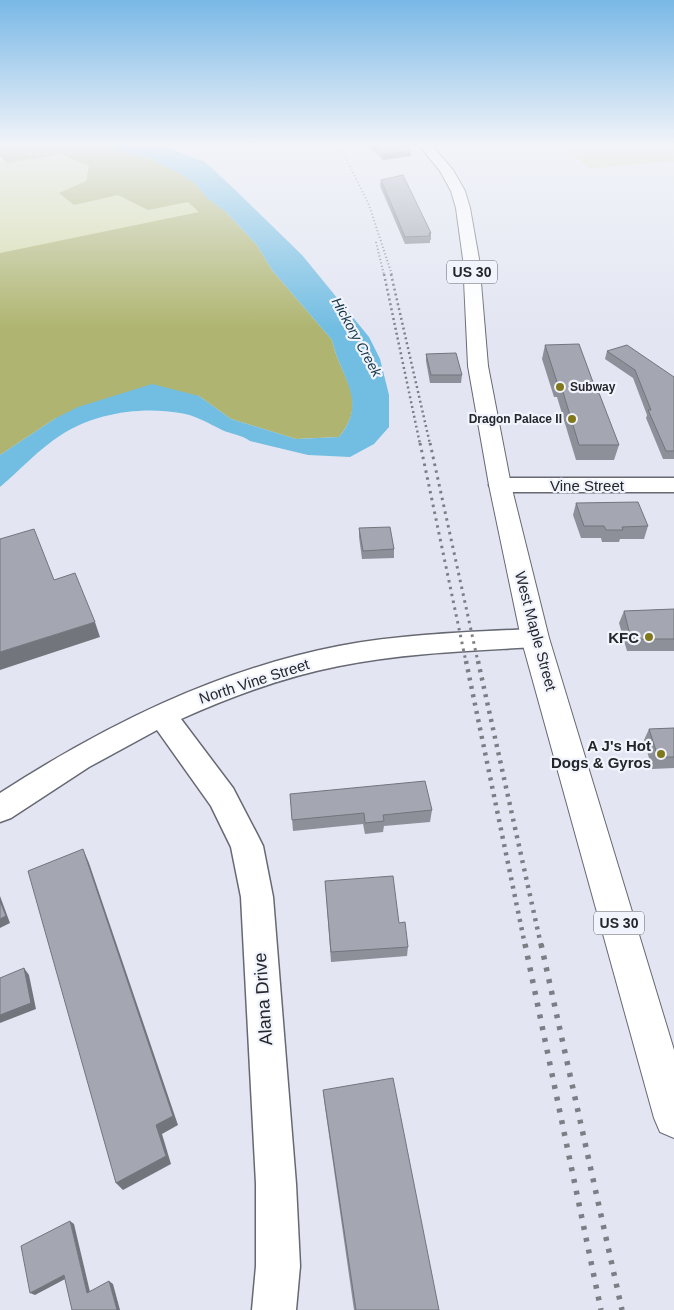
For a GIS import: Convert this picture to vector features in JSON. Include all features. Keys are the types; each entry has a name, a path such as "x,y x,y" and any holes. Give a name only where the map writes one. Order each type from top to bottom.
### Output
{"main road":[{"name":"West Maple Street","path":"462,205 471,260 478,366 500,485 535,638 674,1118"}],"street":[{"name":"Vine Street","path":"500,485 674,485"},
{"name":"North Vine Street","path":"0,809 59,770 122,735 212,692 253,679 338,657 380,650 535,638"},
{"name":"Alana Drive","path":"162,715 222,797 247,846 257,897 276,1184 278,1266 274,1310"}],"green space":[{"path":"0,205 218,205 226,212 0,257"},
{"path":"138,205 172,205 148,210"},
{"path":"191,205 217,205 226,212 257,245 272,270 332,340 353,400 348,423 339,437 296,439 231,419 199,396 56,418 0,455 0,253 199,212"}],"water":[{"name":"Hickory Creek","path":"217,205 251,205 302,255 369,337 380,359 389,395 389,427 374,444 350,457 308,455 250,441 186,414 150,410 119,413 88,421 61,435 0,487 0,455 56,418 78,407 152,384 199,396 231,419 296,439 339,437 348,424 352,412 352,400 350,389 332,340 272,270 257,245 226,212"}],"building":[{"path":"392,205 418,205 431,233 429,233 430,236 405,237"},
{"path":"579,344 619,445 579,445 560,382 557,382 545,345"},
{"path":"627,345 674,377 674,451 666,451 648,410 651,410 635,370 607,351"},
{"path":"456,353 462,375 431,375 426,354"},
{"path":"638,502 648,526 622,527 623,530 606,530 604,526 584,526 576,503"},
{"path":"390,527 394,549 363,551 359,528"},
{"path":"34,529 54,580 75,573 95,622 0,652 0,539"},
{"path":"674,609 674,639 631,639 624,611"},
{"path":"674,728 674,757 658,757 649,729"},
{"path":"425,781 432,810 383,815 384,821 365,823 364,813 292,820 290,794"},
{"path":"83,849 173,1116 156,1125 166,1156 116,1183 28,871"},
{"path":"393,876 399,923 405,922 408,947 331,952 325,881"},
{"path":"0,901 6,916 0,919"},
{"path":"24,968 31,1003 0,1015 0,978"},
{"path":"393,1078 439,1310 356,1310 323,1090"},
{"path":"70,1221 87,1293 109,1281 117,1310 72,1310 64,1275 30,1293 21,1246"}],"railway":[{"path":"369,205 392,275"},
{"path":"376,242 384,275"},
{"path":"384,274 420,444"},
{"path":"391,274 430,444"},
{"path":"420,443 466,662"},
{"path":"430,443 478,662"},
{"path":"466,661 525,945"},
{"path":"478,661 541,945"},
{"path":"525,944 601,1310"},
{"path":"541,944 622,1310"}],"place":[{"name":"Subway","path":"560,387"},
{"name":"Dragon Palace II","path":"572,419"},
{"name":"KFC","path":"649,637"},
{"name":"A J's Hot Dogs & Gyros","path":"661,754"}]}
